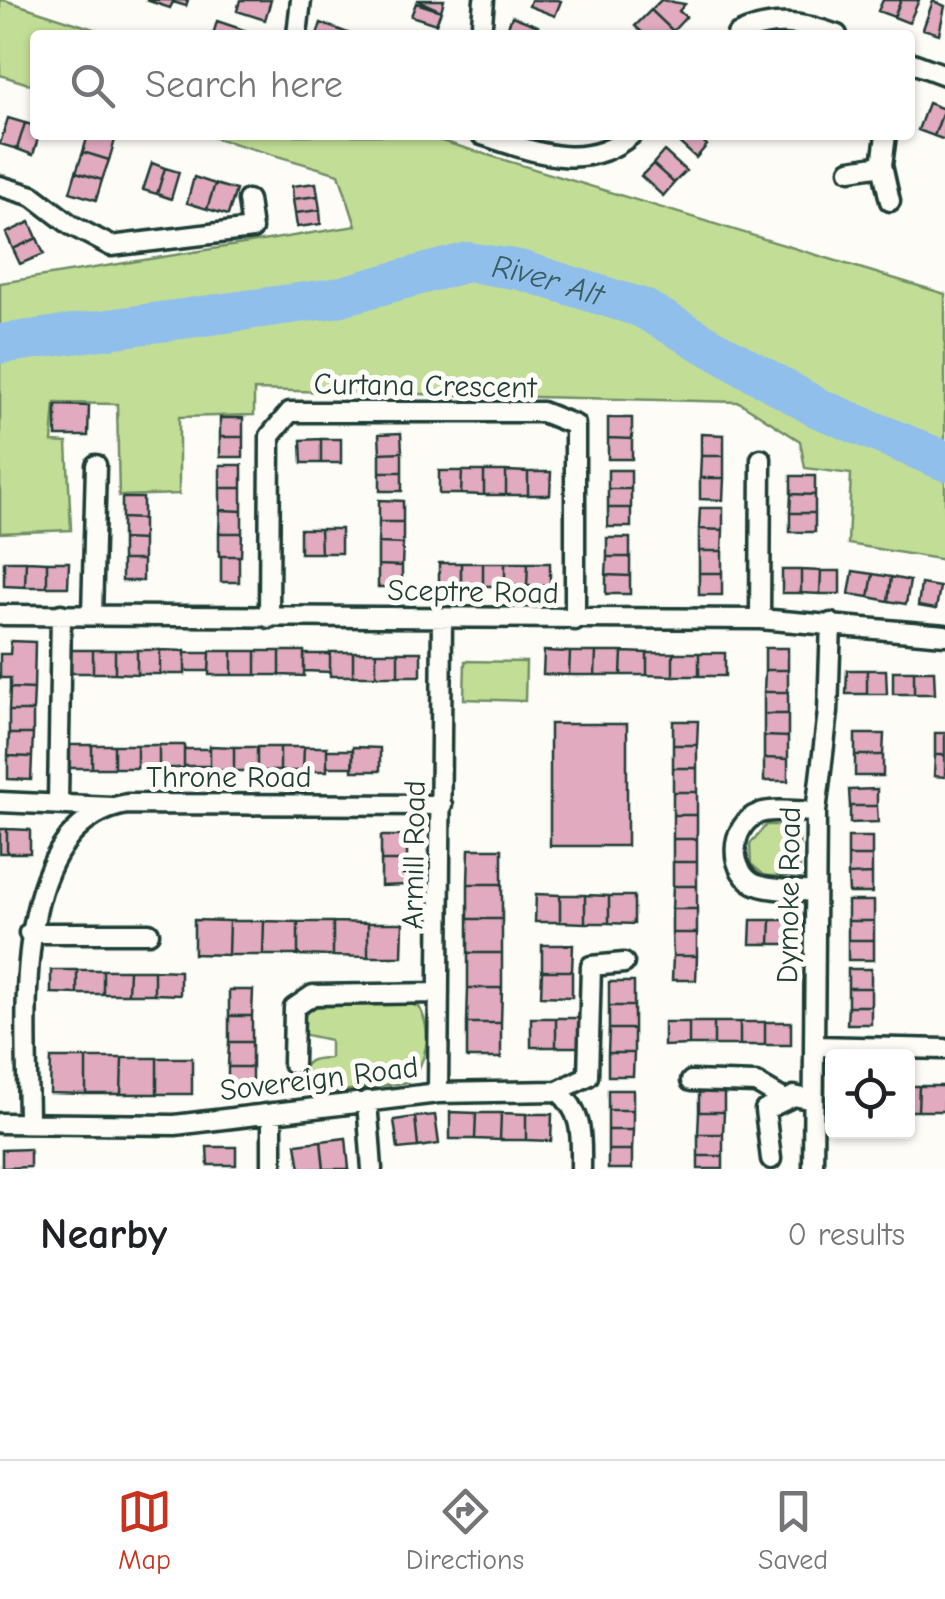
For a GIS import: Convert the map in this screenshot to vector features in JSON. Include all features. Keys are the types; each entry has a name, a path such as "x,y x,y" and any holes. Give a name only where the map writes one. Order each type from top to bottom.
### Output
{"street":[{"path":"298,30 301,0"},
{"path":"481,30 484,0"},
{"path":"747,30 762,22 809,30"},
{"path":"915,67 945,75"},
{"path":"497,140 548,157 592,157 622,140"},
{"path":"885,140 882,165 890,202"},
{"path":"850,170 882,165"},
{"path":"0,186 33,196 71,225 111,246 252,229 248,200"},
{"name":"Curtana Crescent","path":"269,618 270,436 290,412 542,412 575,425 575,620"},
{"path":"760,619 762,458"},
{"path":"92,614 96,465"},
{"path":"58,802 62,614"},
{"name":"Sceptre Road","path":"0,615 760,619 945,634"},
{"name":"Armill Road","path":"438,1092 442,618"},
{"name":"Dymoke Road","path":"813,1169 816,812 828,712 831,622"},
{"path":"0,802 111,807"},
{"name":"Throne Road","path":"28,1122 29,933 38,894 81,826 111,807 442,805"},
{"path":"815,892 757,886 741,871 734,850 740,828 760,813 816,812"},
{"path":"29,933 150,933"},
{"path":"581,1169 581,1122 573,1104 558,1091 588,1076 591,966 624,963"},
{"path":"293,1063 294,1008 313,996 439,993"},
{"path":"814,1046 945,1049"},
{"path":"691,1081 756,1083 783,1099"},
{"name":"Sovereign Road","path":"0,1123 175,1124 438,1092 558,1091"},
{"path":"771,1159 765,1110 794,1096 813,1100"},
{"path":"368,1101 372,1169"},
{"path":"272,1113 272,1169"}],"green space":[{"path":"0,0 97,30 30,30 30,84 0,75"},
{"path":"222,140 438,140 945,294 945,560 848,544 851,474 805,468 800,441 739,402 254,390 254,415 179,417 179,494 119,496 117,404 55,403 52,442 67,443 71,530 0,533 0,283 356,226 339,174"},
{"path":"465,661 526,662 525,701 464,699"},
{"path":"766,825 799,825 800,876 765,876 751,864 750,844"},
{"path":"407,1003 419,1007 427,1037 424,1057 408,1082 315,1095 314,1080 300,1079 309,1061 330,1058 330,1040 306,1035 300,1024 301,1013 309,1007"}],"building":[{"path":"146,0 188,0 186,6 173,2 170,8"},
{"path":"240,0 271,0 265,20 237,11"},
{"path":"417,0 444,0 441,11"},
{"path":"531,0 561,1 555,16 529,6"},
{"path":"661,0 685,4 679,11 686,17 672,30 651,10"},
{"path":"883,0 901,0 894,17 878,11"},
{"path":"901,0 919,0 909,23 894,17"},
{"path":"933,1 945,6 939,34 923,29"},
{"path":"416,3 441,11 436,24 411,16"},
{"path":"651,10 672,30 639,30 635,26"},
{"path":"512,16 538,26 537,30 507,29"},
{"path":"217,21 244,30 214,30"},
{"path":"321,23 340,30 319,30"},
{"path":"928,103 944,109 934,136 918,130"},
{"path":"945,109 945,140 934,136"},
{"path":"8,118 25,123 17,149 0,144"},
{"path":"25,123 30,124 30,140 38,140 33,155 17,149"},
{"path":"87,140 115,140 109,160 83,152"},
{"path":"676,140 702,140 707,145 696,158"},
{"path":"664,151 686,171 674,183 653,164"},
{"path":"83,152 109,160 102,180 76,172"},
{"path":"152,163 165,168 157,194 143,190"},
{"path":"653,164 674,183 663,196 641,176"},
{"path":"165,168 179,172 171,199 157,194"},
{"path":"76,172 102,180 96,200 70,192"},
{"path":"194,177 215,184 207,209 187,203"},
{"path":"316,183 318,196 293,199 292,186"},
{"path":"215,184 236,190 228,215 207,209"},
{"path":"318,196 320,210 295,213 293,199"},
{"path":"320,210 321,224 297,227 295,213"},
{"path":"30,222 37,238 13,249 6,233"},
{"path":"37,238 44,254 20,264 13,249"},
{"path":"56,405 89,406 88,436 56,436"},
{"path":"220,418 243,418 243,437 220,437"},
{"path":"608,418 632,418 632,439 608,438"},
{"path":"401,433 402,452 380,453 379,434"},
{"path":"701,434 724,435 724,456 701,456"},
{"path":"220,437 243,437 243,457 220,457"},
{"path":"608,438 632,439 632,459 608,459"},
{"path":"321,439 341,439 341,463 321,463"},
{"path":"321,439 321,463 302,463 301,440"},
{"path":"402,452 402,472 380,472 380,453"},
{"path":"701,456 724,456 724,478 700,478"},
{"path":"220,465 242,465 242,488 220,488"},
{"path":"608,470 631,470 631,489 608,489"},
{"path":"439,471 462,471 461,494 439,494"},
{"path":"462,471 484,471 484,495 461,494"},
{"path":"484,471 506,471 506,495 484,495"},
{"path":"506,471 528,472 528,495 506,495"},
{"path":"380,472 402,472 402,491 380,491"},
{"path":"528,472 551,472 550,495 528,495"},
{"path":"791,476 815,476 815,495 791,494"},
{"path":"700,478 724,478 723,500 700,499"},
{"path":"220,488 242,488 242,511 220,510"},
{"path":"608,489 631,489 631,508 608,508"},
{"path":"791,494 815,495 815,513 790,513"},
{"path":"122,498 143,498 143,519 122,518"},
{"path":"379,500 403,501 403,522 379,522"},
{"path":"608,508 631,508 631,527 608,527"},
{"path":"700,508 723,508 723,530 699,529"},
{"path":"220,510 242,511 242,533 219,533"},
{"path":"790,513 815,513 815,532 790,532"},
{"path":"122,518 143,519 143,540 122,539"},
{"path":"379,522 403,522 403,544 378,543"},
{"path":"300,529 320,529 321,553 300,553"},
{"path":"320,529 341,529 341,553 321,553"},
{"path":"699,529 723,530 722,551 699,551"},
{"path":"219,533 242,533 241,556 219,556"},
{"path":"607,538 630,538 630,557 607,557"},
{"path":"122,539 143,540 143,560 122,560"},
{"path":"378,543 403,544 402,566 378,565"},
{"path":"699,551 722,551 722,573 699,573"},
{"path":"221,556 239,556 239,582 221,582"},
{"path":"607,557 630,557 630,576 606,575"},
{"path":"122,560 143,560 143,581 122,581"},
{"path":"4,561 26,561 25,587 4,586"},
{"path":"26,561 47,562 47,587 25,587"},
{"path":"47,562 69,562 68,587 47,587"},
{"path":"439,563 461,563 461,586 439,586"},
{"path":"461,563 483,563 483,586 461,586"},
{"path":"483,563 505,563 505,586 483,586"},
{"path":"505,563 528,563 527,586 505,586"},
{"path":"528,563 550,563 550,586 527,586"},
{"path":"378,565 402,566 402,587 378,587"},
{"path":"782,570 801,570 801,593 782,593"},
{"path":"801,570 821,571 820,594 801,593"},
{"path":"821,571 840,571 840,594 820,594"},
{"path":"853,571 873,574 869,597 849,594"},
{"path":"699,573 722,573 722,595 699,595"},
{"path":"873,574 891,577 888,601 869,597"},
{"path":"606,575 630,576 630,594 606,594"},
{"path":"891,577 910,581 906,604 888,601"},
{"path":"921,584 940,587 936,609 918,606"},
{"path":"11,641 35,642 34,689 10,688 10,678 0,678 0,654 10,654"},
{"path":"765,648 788,648 788,670 765,670"},
{"path":"70,650 93,650 93,673 70,673"},
{"path":"93,650 115,650 115,673 93,673"},
{"path":"115,650 137,650 137,674 115,673"},
{"path":"137,650 160,650 160,674 137,674"},
{"path":"160,650 185,651 185,674 160,674"},
{"path":"210,651 232,651 232,675 209,675"},
{"path":"232,651 256,651 256,675 232,675"},
{"path":"256,651 280,651 280,675 256,675"},
{"path":"280,651 304,651 304,676 280,675"},
{"path":"544,651 570,652 569,675 543,674"},
{"path":"330,652 353,652 353,676 330,676"},
{"path":"353,652 376,652 376,676 353,676"},
{"path":"376,652 398,652 398,676 376,676"},
{"path":"398,652 421,652 421,676 398,676"},
{"path":"570,652 596,652 595,675 569,675"},
{"path":"596,652 622,652 621,675 595,675"},
{"path":"622,652 647,653 647,675 621,675"},
{"path":"185,653 210,653 209,671 185,671"},
{"path":"647,653 673,653 673,676 647,675"},
{"path":"673,653 699,653 699,676 673,676"},
{"path":"699,653 725,653 725,676 699,676"},
{"path":"304,654 330,654 330,672 304,671"},
{"path":"765,670 788,670 788,692 764,692"},
{"path":"847,670 867,670 867,694 846,694"},
{"path":"867,670 886,670 887,694 867,694"},
{"path":"893,671 914,671 914,694 893,694"},
{"path":"914,671 934,671 935,694 914,694"},
{"path":"10,688 34,689 33,711 9,711"},
{"path":"764,692 788,692 788,714 764,714"},
{"path":"9,711 33,711 33,734 9,734"},
{"path":"764,714 788,714 788,737 764,736"},
{"path":"673,721 698,721 697,745 673,745"},
{"path":"550,724 627,724 627,846 550,846"},
{"path":"935,733 945,733 945,755 935,755"},
{"path":"9,734 33,734 32,757 8,756"},
{"path":"855,734 884,734 883,755 855,755"},
{"path":"764,736 788,737 788,759 764,758"},
{"path":"70,745 92,745 92,768 69,768"},
{"path":"92,745 114,745 114,768 92,768"},
{"path":"114,745 137,745 137,768 114,768"},
{"path":"137,745 159,745 159,768 137,768"},
{"path":"159,745 184,745 184,768 159,768"},
{"path":"673,745 697,745 697,768 673,768"},
{"path":"210,746 234,747 234,771 210,770"},
{"path":"234,747 257,747 257,771 234,771"},
{"path":"257,747 280,747 280,771 257,771"},
{"path":"280,747 304,747 303,771 280,771"},
{"path":"304,747 327,747 327,771 303,771"},
{"path":"353,747 380,748 380,771 352,771"},
{"path":"184,749 210,749 210,766 184,766"},
{"path":"327,750 353,750 353,767 327,767"},
{"path":"855,755 883,755 883,776 855,776"},
{"path":"935,755 945,755 945,777 934,776"},
{"path":"8,756 32,757 31,780 8,779"},
{"path":"764,758 788,759 788,781 764,781"},
{"path":"673,768 697,768 697,792 673,792"},
{"path":"877,789 877,806 850,806 849,790"},
{"path":"673,792 697,792 697,815 673,815"},
{"path":"850,806 877,806 878,822 850,823"},
{"path":"673,815 697,815 697,839 673,839"},
{"path":"0,829 7,829 7,853 0,853"},
{"path":"7,829 30,830 30,853 7,853"},
{"path":"381,836 407,836 407,861 381,861"},
{"path":"848,837 872,837 872,856 848,856"},
{"path":"673,839 697,839 697,862 673,862"},
{"path":"469,849 502,849 502,884 468,884"},
{"path":"848,856 872,856 872,874 848,875"},
{"path":"381,861 407,861 407,885 381,886"},
{"path":"673,862 697,862 697,886 673,886"},
{"path":"872,874 872,893 849,893 848,875"},
{"path":"468,884 502,884 502,919 468,919"},
{"path":"673,886 697,886 697,909 672,909"},
{"path":"536,894 560,895 560,922 535,922"},
{"path":"560,895 585,895 585,923 560,922"},
{"path":"585,895 609,896 609,923 585,923"},
{"path":"609,896 634,896 634,924 609,923"},
{"path":"848,901 874,901 874,921 848,921"},
{"path":"672,909 697,909 697,933 672,933"},
{"path":"468,919 502,919 502,953 468,953"},
{"path":"194,920 229,921 228,955 194,954"},
{"path":"751,920 771,920 770,944 750,944"},
{"path":"771,920 791,920 790,944 770,944"},
{"path":"229,921 264,921 263,955 228,955"},
{"path":"264,921 298,922 298,955 263,955"},
{"path":"848,921 874,921 874,940 848,940"},
{"path":"298,922 333,922 333,956 298,955"},
{"path":"333,922 368,923 368,957 333,956"},
{"path":"368,923 403,923 402,957 368,957"},
{"path":"672,933 697,933 697,956 673,956"},
{"path":"848,940 874,940 874,960 848,960"},
{"path":"542,945 573,945 572,971 542,971"},
{"path":"468,953 502,953 502,988 468,988"},
{"path":"673,956 697,956 696,980 672,980"},
{"path":"848,969 871,969 871,988 848,988"},
{"path":"51,970 77,970 77,994 51,993"},
{"path":"77,970 103,970 103,994 77,994"},
{"path":"103,970 129,970 128,994 103,994"},
{"path":"129,970 154,970 154,994 128,994"},
{"path":"154,970 180,971 180,995 154,994"},
{"path":"542,971 572,971 572,997 541,996"},
{"path":"609,982 634,982 634,1006 609,1006"},
{"path":"468,988 502,988 501,1023 467,1023"},
{"path":"848,988 871,988 871,1006 848,1006"},
{"path":"229,990 253,990 252,1016 229,1016"},
{"path":"609,1006 634,1006 634,1029 609,1029"},
{"path":"848,1006 871,1006 871,1024 847,1024"},
{"path":"229,1016 252,1016 252,1042 229,1042"},
{"path":"531,1018 556,1018 556,1047 531,1047"},
{"path":"556,1018 581,1018 581,1047 556,1047"},
{"path":"664,1022 689,1022 689,1045 664,1046"},
{"path":"689,1022 714,1022 714,1045 689,1045"},
{"path":"714,1022 740,1022 740,1045 714,1045"},
{"path":"740,1022 765,1022 765,1045 740,1045"},
{"path":"765,1022 791,1022 791,1045 765,1045"},
{"path":"467,1023 501,1023 501,1058 467,1058"},
{"path":"609,1029 634,1029 634,1053 608,1053"},
{"path":"229,1042 252,1042 252,1067 228,1067"},
{"path":"608,1053 634,1053 633,1076 608,1076"},
{"path":"51,1058 86,1058 86,1094 50,1093"},
{"path":"86,1058 122,1058 121,1094 86,1094"},
{"path":"122,1058 157,1058 157,1094 121,1094"},
{"path":"157,1058 192,1058 192,1094 157,1094"},
{"path":"228,1067 252,1067 252,1093 228,1093"},
{"path":"915,1086 919,1086 915,1111"},
{"path":"919,1086 944,1086 944,1111 918,1111"},
{"path":"608,1090 633,1090 633,1110 608,1110"},
{"path":"699,1090 724,1090 724,1112 699,1112"},
{"path":"608,1110 633,1110 633,1130 608,1130"},
{"path":"450,1112 476,1113 475,1139 450,1139"},
{"path":"699,1112 724,1112 723,1134 698,1134"},
{"path":"476,1113 501,1113 500,1140 475,1139"},
{"path":"501,1113 526,1114 526,1140 500,1140"},
{"path":"526,1114 552,1114 551,1141 526,1140"},
{"path":"435,1115 439,1144 418,1147 415,1117"},
{"path":"415,1117 418,1147 398,1149 394,1120"},
{"path":"608,1130 633,1130 632,1150 608,1150"},
{"path":"698,1134 723,1134 723,1156 698,1156"},
{"path":"346,1138 349,1169 324,1169 321,1141"},
{"path":"321,1141 324,1169 300,1169 296,1144"},
{"path":"207,1147 236,1147 236,1165 208,1165"},
{"path":"30,1149 30,1167 2,1168 2,1150"},
{"path":"608,1150 632,1150 632,1169 608,1169"},
{"path":"698,1156 723,1156 723,1169 698,1169"}],"waterway":[{"name":"River Alt","path":"0,344 334,298 468,262 520,270 642,308 816,407 945,461"}]}
